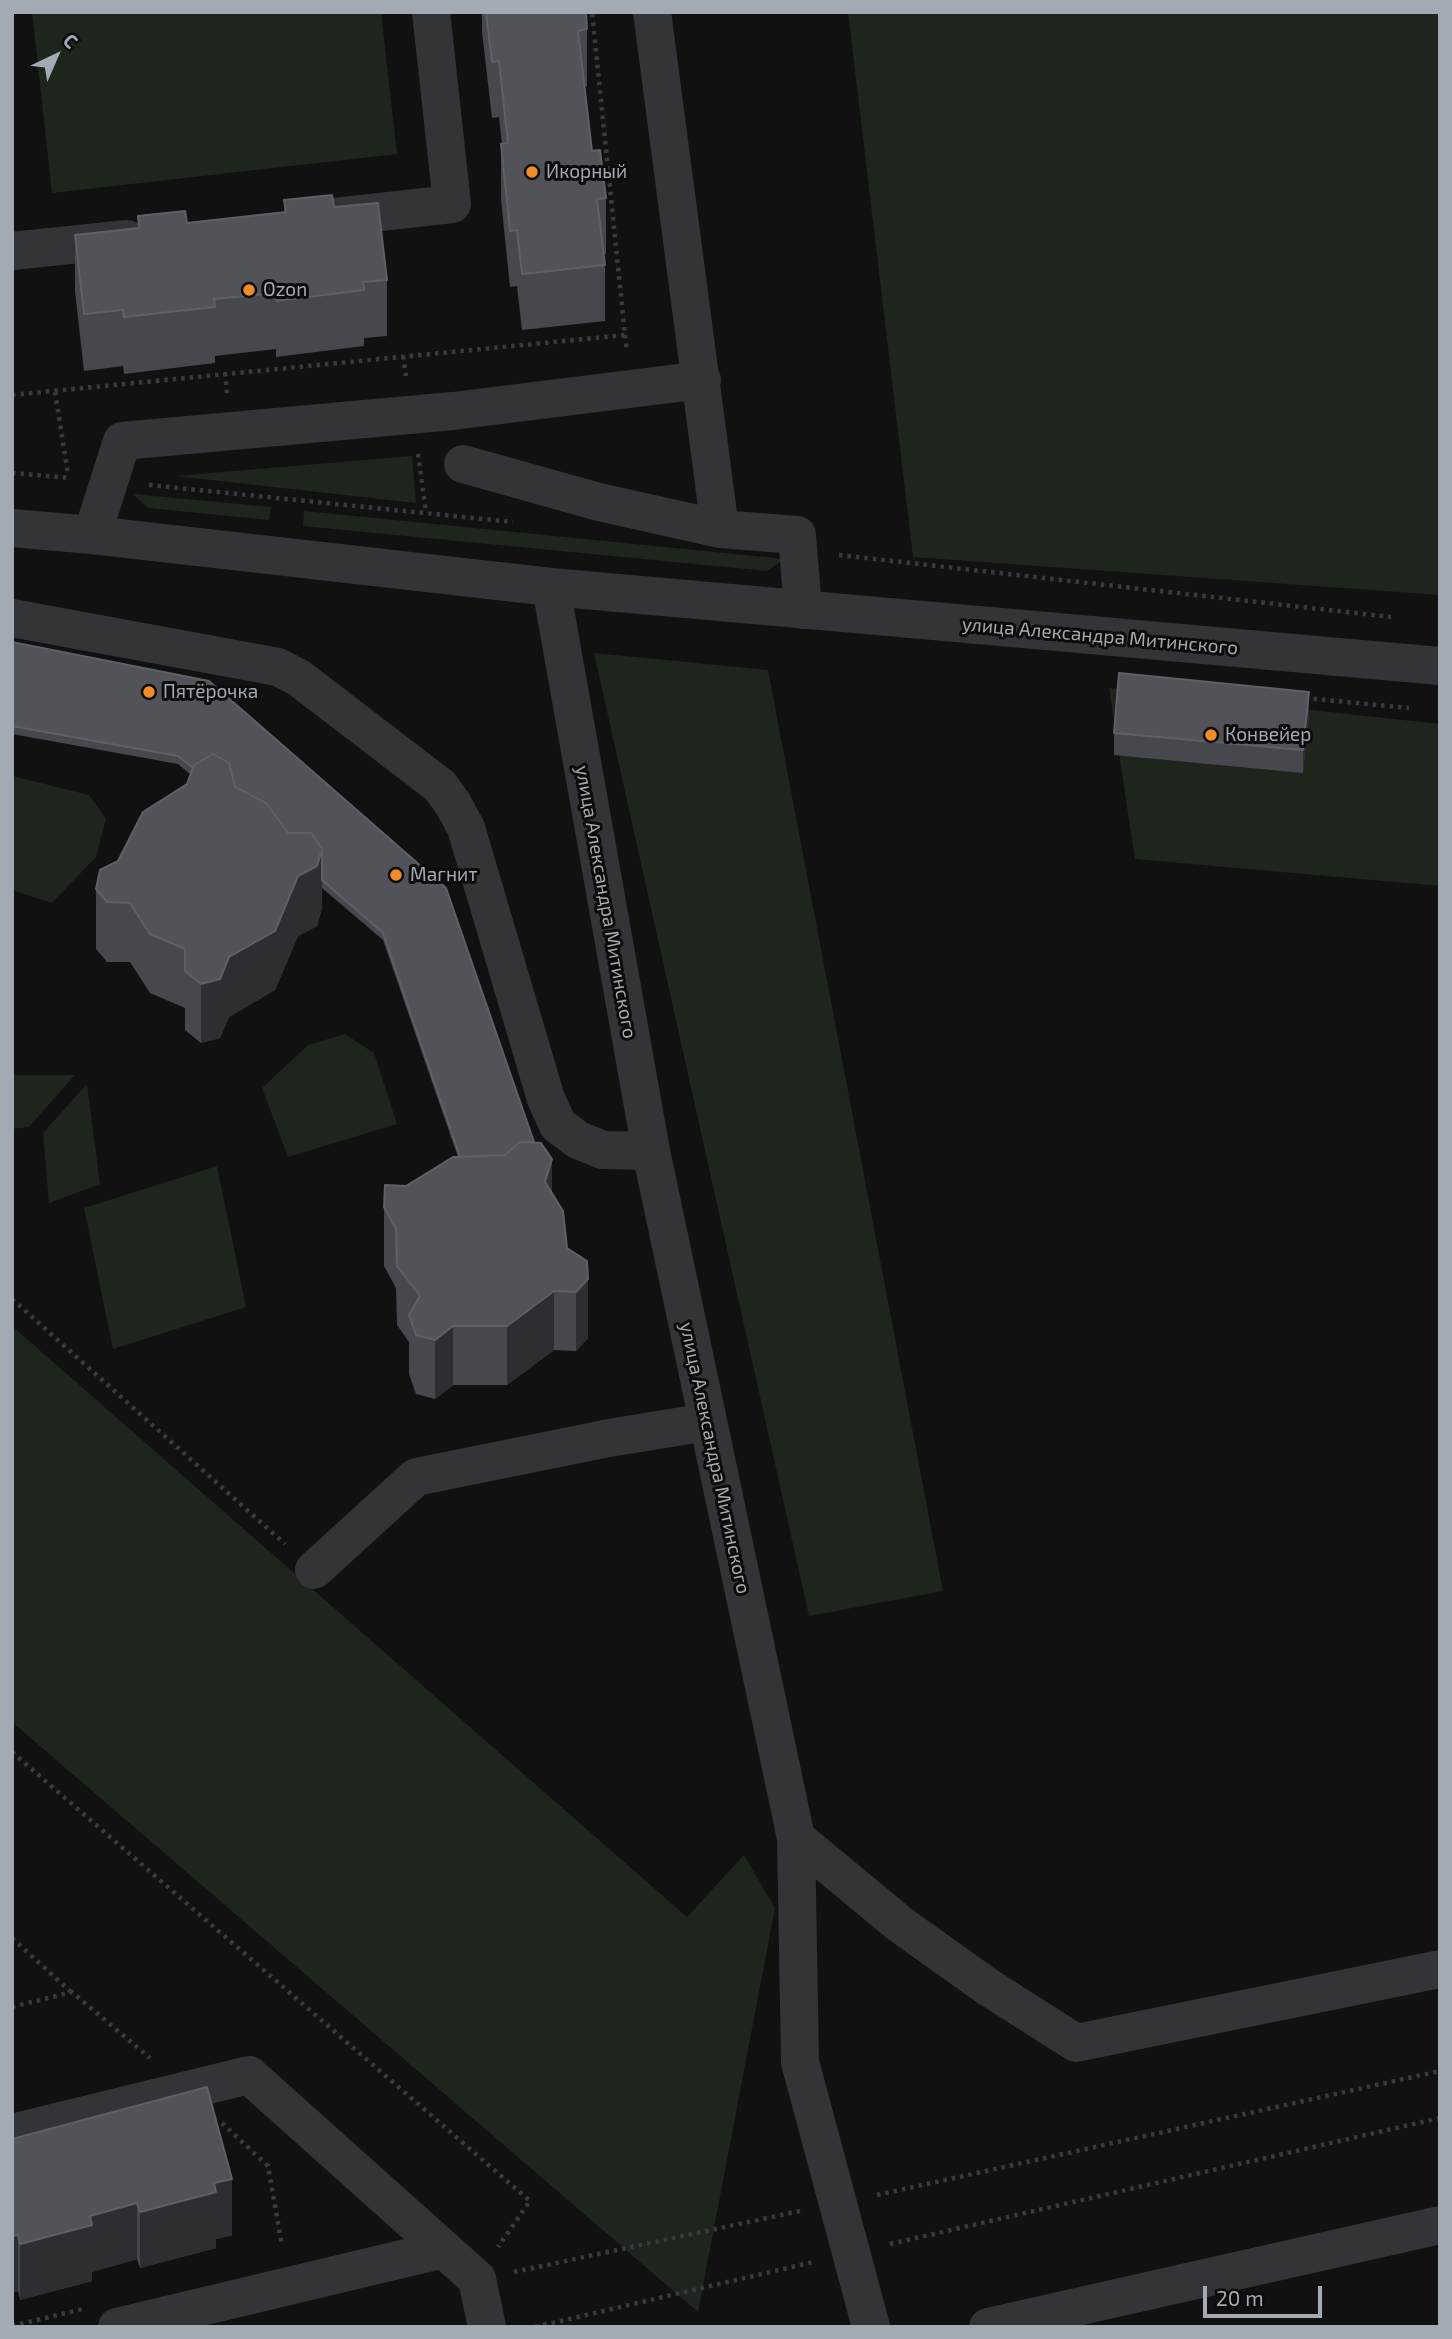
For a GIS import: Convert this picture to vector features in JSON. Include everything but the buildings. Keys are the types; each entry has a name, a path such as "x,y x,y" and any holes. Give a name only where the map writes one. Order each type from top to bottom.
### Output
{"street":[{"path":"287,222 452,204 431,12"},
{"path":"652,12 720,529"},
{"path":"12,251 164,235"},
{"path":"92,535 122,442 453,411 702,380"},
{"path":"463,464 599,502 720,529 797,535 803,610"},
{"name":"улица Александра Митинского","path":"12,528 551,587 1440,666"},
{"name":"улица Александра Митинского","path":"551,587 650,1151 796,1838 800,2062 871,2327"},
{"path":"12,618 278,667 299,678 440,786 466,828 547,1099 558,1125 578,1140 603,1150 650,1151"},
{"path":"314,1570 416,1477 609,1438 707,1422"},
{"path":"796,1838 901,1925 1076,2043 1440,1969"},
{"path":"12,2133 249,2075 477,2279 487,2327"},
{"path":"988,2327 1440,2225"},
{"path":"104,2317 444,2249"}],"path":[{"path":"12,395 625,335 592,12"},
{"path":"55,392 69,478"},
{"path":"12,1299 314,1570"},
{"path":"12,1752 530,2201 477,2279"},
{"path":"12,1938 187,2090 268,2166 282,2248"},
{"path":"12,2007 72,1992"},
{"path":"535,2327 1440,2118"},
{"path":"12,2326 104,2317"}],"shaded area":[{"path":"32,12 381,12 397,154 52,193"},
{"path":"848,12 1440,12 1440,595 913,557"},
{"path":"412,456 416,503 175,476"},
{"path":"133,494 271,507 269,520 148,508"},
{"path":"304,511 784,559 767,571 303,526"},
{"path":"594,653 768,670 943,1591 809,1616"},
{"path":"1109,688 1440,724 1440,886 1135,859"},
{"path":"13,776 89,795 106,819 96,857 52,903 12,890"},
{"path":"345,1034 374,1053 397,1124 288,1157 262,1088 308,1045"},
{"path":"12,1075 75,1075 29,1127 12,1129"},
{"path":"87,1084 100,1184 49,1203 43,1133"},
{"path":"217,1166 246,1307 113,1349 84,1208"},
{"path":"12,1326 687,1917 744,1855 775,1908 698,2312 12,1722"}],"place":[{"name":"Икорный","path":"532,172"},
{"name":"Ozon","path":"249,290"},
{"name":"Пятёрочка","path":"149,692"},
{"name":"Конвейер","path":"1211,735"},
{"name":"Магнит","path":"396,875"}]}
